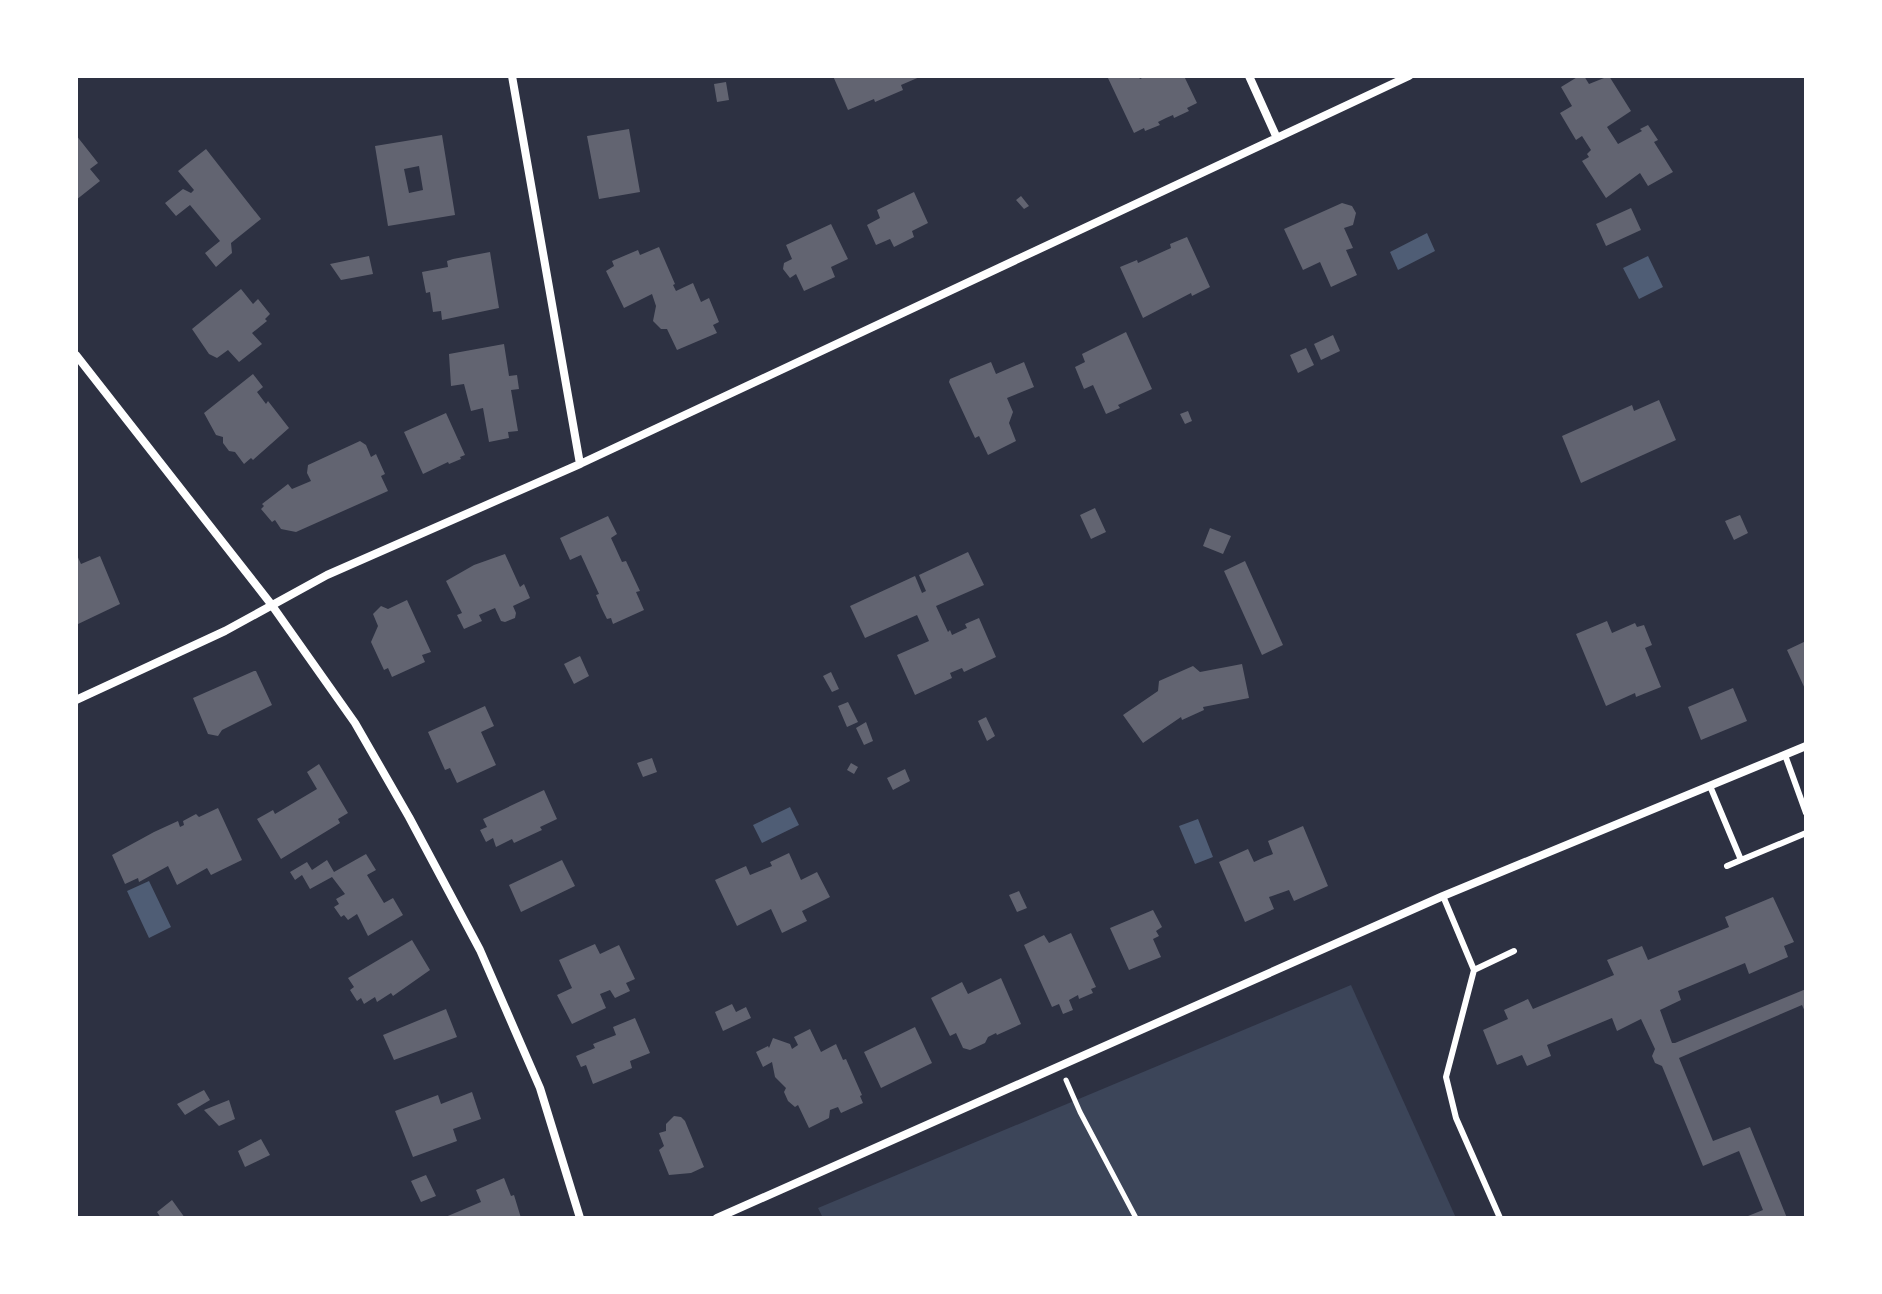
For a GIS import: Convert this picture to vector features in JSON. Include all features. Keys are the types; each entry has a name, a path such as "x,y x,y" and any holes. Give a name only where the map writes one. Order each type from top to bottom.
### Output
{"street":[{"path":"512,76 580,464"},
{"path":"1249,76 1276,136"},
{"path":"76,700 225,631 327,575 580,464 1409,76"},
{"path":"76,355 271,604 355,723 480,950 540,1088 580,1218"},
{"path":"717,1218 1443,896 1806,746"}],"lane":[{"path":"1785,755 1806,813"},
{"path":"1710,786 1741,860"},
{"path":"1727,866 1806,833"},
{"path":"1443,896 1474,970 1446,1077 1456,1118 1500,1218"},
{"path":"1474,970 1514,951"}],"path":[{"path":"1071,1093 1136,1218"}],"shaded area":[{"path":"1427,233 1435,251 1398,270 1390,252"},
{"path":"1648,256 1663,287 1639,299 1623,268"},
{"path":"790,807 799,825 762,843 753,825"},
{"path":"1198,819 1213,857 1195,864 1179,826"},
{"path":"149,881 171,927 149,938 127,891"},
{"path":"1351,985 1456,1218 823,1218 818,1208"}],"building":[{"path":"833,76 922,76 901,85 903,90 848,110"},
{"path":"1107,76 1138,76 1140,79 1146,76 1184,76 1197,103 1187,108 1189,111 1158,122 1160,125 1134,133"},
{"path":"1584,76 1589,84 1609,76 1631,111 1607,127 1618,144 1648,125 1658,140 1654,142 1673,172 1648,186 1640,173 1606,198 1582,161 1589,157 1587,154 1591,150 1582,136 1576,140 1560,113 1572,106 1561,87"},
{"path":"726,82 729,100 717,102 714,84"},
{"path":"629,129 640,192 599,199 587,136"},
{"path":"76,135 98,163 90,169 100,181 76,200"},
{"path":"442,135 455,215 388,226 375,146","holes":["419,166 423,190 409,193 404,169"]},
{"path":"206,149 261,219 231,243 232,253 216,267 205,253 220,241 190,205 176,216 165,203 183,189 191,193 194,190 178,171"},
{"path":"914,192 928,223 912,231 914,237 894,247 890,239 876,245 867,225 880,218 877,210"},
{"path":"1021,196 1029,206 1024,209 1016,200"},
{"path":"1342,203 1352,206 1356,213 1353,225 1344,228 1353,248 1346,250 1357,275 1331,287 1320,262 1303,270 1284,229"},
{"path":"1631,208 1641,230 1606,246 1596,224"},
{"path":"831,224 848,259 831,267 835,277 804,291 796,274 790,278 783,269 784,263 792,259 786,245"},
{"path":"1187,237 1210,287 1192,296 1191,293 1143,318 1120,267 1137,260 1138,263"},
{"path":"659,247 676,291 693,283 701,302 709,298 719,322 713,325 717,333 677,350 667,329 661,329 653,321 656,306 652,294 624,308 606,271 614,266 612,261 638,250 640,255"},
{"path":"490,252 499,308 442,320 441,311 433,312 430,292 426,293 422,272 448,267 447,261 453,259"},
{"path":"369,256 373,274 341,280 330,264"},
{"path":"241,289 253,304 258,299 270,314 265,319 267,321 252,333 262,344 239,362 228,350 217,358 209,354 192,329"},
{"path":"1126,332 1152,389 1106,414 1093,385 1084,389 1075,367 1085,362 1082,354"},
{"path":"1333,335 1340,351 1321,360 1314,344"},
{"path":"504,344 509,376 517,375 519,389 511,390 518,431 508,432 509,438 489,442 483,408 471,411 464,384 451,386 449,354"},
{"path":"1306,348 1314,365 1298,373 1290,355"},
{"path":"991,362 996,374 1024,362 1034,387 1007,398 1013,412 1009,423 1016,441 988,455 979,436 975,438 949,382"},
{"path":"253,374 263,387 257,392 289,428 253,460 251,458 244,464 235,452 229,451 223,437 216,435 204,413"},
{"path":"1659,400 1676,440 1581,483 1562,436 1632,405 1634,411"},
{"path":"1188,411 1192,421 1185,424 1180,414"},
{"path":"446,413 465,455 423,474 404,432"},
{"path":"360,441 366,445 371,457 376,454 388,491 296,532 281,529 261,509 262,504 288,484 292,489 311,481 307,473 308,465"},
{"path":"1095,508 1106,532 1091,539 1080,515"},
{"path":"1740,515 1748,533 1734,540 1725,521"},
{"path":"608,516 617,534 611,538 640,591 636,592 644,610 613,624 601,607 596,595 599,594 581,555 570,560 560,538"},
{"path":"1210,528 1231,536 1223,554 1203,546"},
{"path":"968,552 984,585 936,606 952,635 979,618 996,657 964,672 962,668 950,673 952,678 915,695 897,655 929,641 917,615 865,638 850,606 915,576 922,593 926,591 919,575"},
{"path":"76,553 81,564 100,556 120,604 76,625"},
{"path":"505,554 520,587 524,584 530,598 513,606 515,618 501,621 495,608 479,615 482,621 464,629 457,615 462,613 446,581 474,565"},
{"path":"1245,561 1283,645 1262,655 1224,571"},
{"path":"407,600 431,652 422,655 425,662 392,677 388,668 384,670 371,642 378,626 373,614 381,606 388,609"},
{"path":"1607,621 1612,633 1635,623 1637,627 1644,625 1652,645 1645,648 1661,687 1636,697 1635,693 1606,706 1576,634"},
{"path":"1806,641 1806,691 1787,650"},
{"path":"580,656 589,676 574,684 564,664"},
{"path":"1242,664 1249,698 1203,707 1204,710 1182,720 1181,717 1143,743 1123,715 1158,691 1159,681 1193,666 1200,672"},
{"path":"254,671 272,705 222,730 218,736 208,734 193,698"},
{"path":"831,672 839,689 832,692 823,676"},
{"path":"1733,688 1747,721 1701,740 1688,707"},
{"path":"848,702 858,722 847,727 838,706"},
{"path":"485,706 494,726 481,732 496,765 457,783 450,768 445,770 428,732"},
{"path":"986,717 995,736 987,741 978,721"},
{"path":"866,722 873,741 864,745 856,728"},
{"path":"652,758 657,772 643,777 637,763"},
{"path":"851,763 858,767 854,774 847,770"},
{"path":"319,764 348,813 338,819 340,823 281,859 257,819 273,810 275,814 317,789 307,772"},
{"path":"905,769 910,781 893,790 887,778"},
{"path":"544,790 557,819 514,843 512,839 496,847 493,838 486,842 480,830 487,827 483,819"},
{"path":"218,808 242,860 211,875 207,868 177,885 168,866 139,882 138,878 125,884 112,855 178,821 180,827 184,825 183,821 196,814 199,817"},
{"path":"1303,826 1328,886 1294,901 1289,890 1269,897 1274,909 1245,922 1219,862 1248,849 1254,862 1273,854 1268,841"},
{"path":"789,853 801,880 817,872 830,897 802,911 807,921 782,933 771,909 737,926 715,880 746,866 750,875 772,866 770,862"},
{"path":"366,854 376,870 367,875 384,903 393,898 403,915 368,936 357,914 348,920 344,915 341,917 334,907 339,904 336,899 345,894 332,877 310,889 302,875 295,880 290,872 307,862 312,870 327,860 334,872"},
{"path":"562,860 575,886 521,912 509,885"},
{"path":"1019,891 1027,908 1017,912 1009,895"},
{"path":"1773,897 1794,942 1784,946 1788,957 1749,974 1745,963 1678,991 1681,1000 1660,1010 1672,1043 1675,1043 1806,989 1806,1014 1802,1005 1679,1058 1713,1141 1750,1127 1787,1218 1743,1218 1763,1210 1739,1151 1703,1166 1662,1066 1655,1063 1652,1056 1655,1049 1641,1019 1617,1031 1612,1018 1547,1045 1551,1056 1527,1066 1522,1055 1497,1065 1483,1030 1508,1019 1504,1010 1528,999 1533,1009 1614,975 1607,960 1642,946 1648,960 1729,927 1725,917"},
{"path":"1153,910 1162,927 1156,931 1159,936 1153,939 1161,957 1129,970 1110,928"},
{"path":"1071,933 1096,987 1091,989 1093,993 1069,1000 1073,1010 1063,1014 1059,1004 1052,1007 1024,945 1044,935 1049,943"},
{"path":"412,940 430,970 393,996 391,993 377,1002 375,997 364,1004 361,998 357,1001 350,990 354,987 348,978"},
{"path":"595,944 600,954 619,945 635,979 626,983 630,991 615,998 610,990 600,994 606,1008 572,1024 557,995 572,988 559,960"},
{"path":"1001,978 1021,1024 988,1037 985,1043 970,1050 963,1048 956,1033 950,1036 931,998 962,982 968,994"},
{"path":"732,1004 736,1012 746,1007 751,1018 723,1031 715,1012"},
{"path":"446,1009 457,1037 394,1060 383,1035"},
{"path":"635,1018 650,1053 630,1061 632,1068 593,1084 586,1065 581,1067 576,1056 595,1048 593,1044 616,1035 613,1027"},
{"path":"915,1027 932,1063 881,1088 864,1052"},
{"path":"810,1029 821,1052 836,1044 843,1060 846,1059 863,1103 841,1113 838,1107 830,1110 829,1118 809,1128 798,1105 795,1107 788,1101 784,1092 786,1088 775,1077 772,1062 763,1067 756,1052 769,1048 773,1038 790,1044 792,1049 798,1045 794,1037"},
{"path":"204,1090 210,1100 185,1115 177,1104"},
{"path":"472,1092 481,1119 453,1129 457,1141 413,1157 395,1111 438,1095 441,1104"},
{"path":"229,1100 235,1119 219,1126 204,1110"},
{"path":"674,1116 685,1121 704,1167 691,1173 669,1175 659,1150 664,1146 659,1133 666,1131 666,1124"},
{"path":"261,1139 270,1155 245,1167 238,1151"},
{"path":"426,1175 436,1196 421,1202 411,1181"},
{"path":"504,1178 511,1196 514,1195 521,1218 443,1218 481,1202 476,1190"},
{"path":"172,1200 185,1218 161,1218 157,1212"}]}
